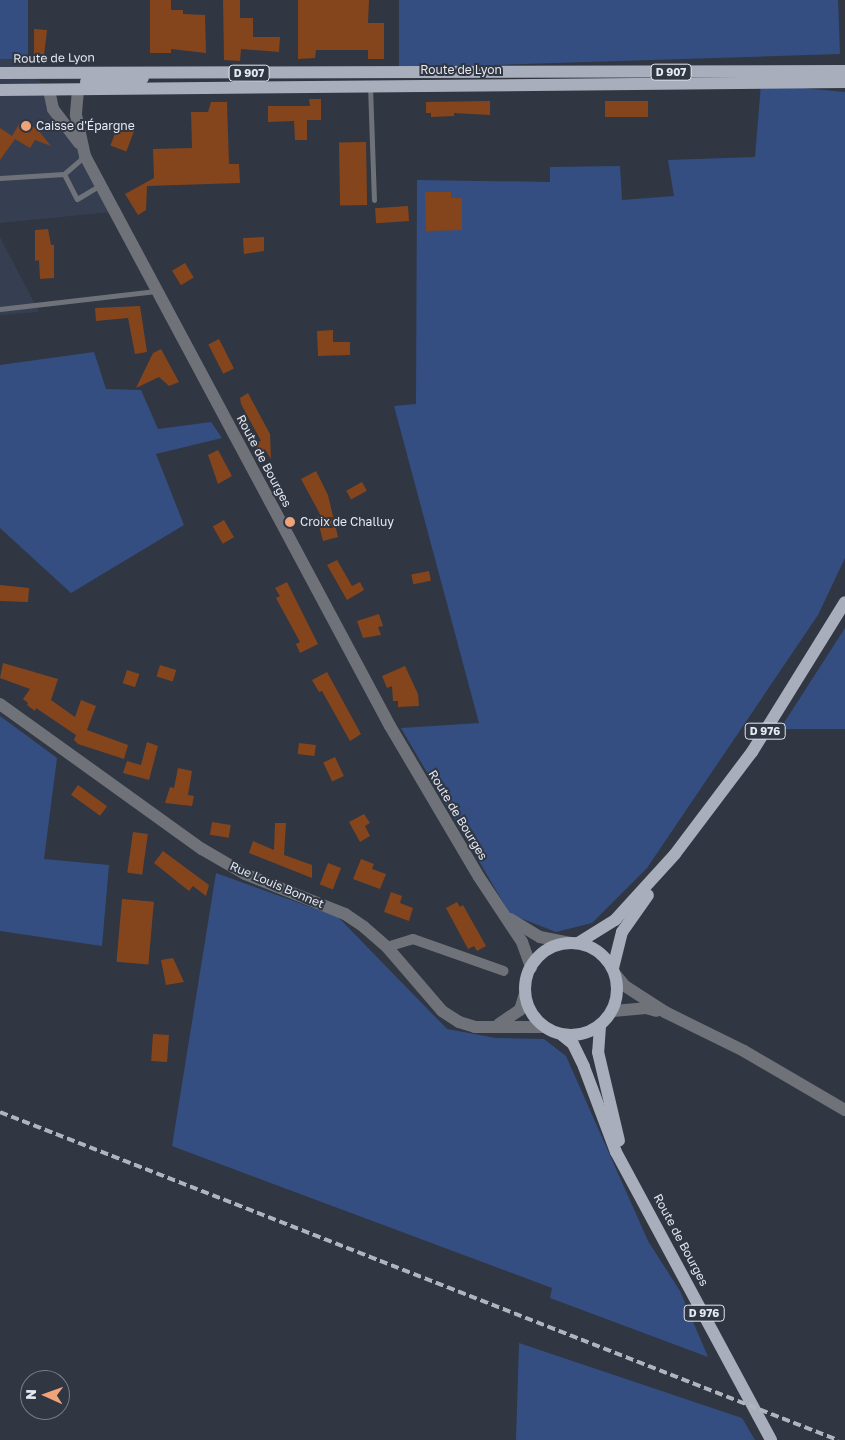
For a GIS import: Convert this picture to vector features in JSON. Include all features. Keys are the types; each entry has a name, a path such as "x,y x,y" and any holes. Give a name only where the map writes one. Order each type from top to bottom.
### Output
{"main road":[{"name":"Route de Lyon","path":"690,77 845,70"},
{"name":"Route de Lyon","path":"0,73 168,72 369,79"},
{"name":"Route de Lyon","path":"0,77 76,86 134,80 168,72"},
{"name":"Route de Lyon","path":"0,90 49,90 50,84 76,86 369,79 690,77 845,82"},
{"name":"D 976","path":"614,971 622,932 675,854 752,752 845,602"},
{"name":"D 976","path":"575,943 615,920 675,854"},
{"path":"575,943 595,950 614,971 618,989 613,1011 600,1026 583,1034 562,1035 544,1026 530,1011 525,994 531,967 543,953 557,945 575,943"},
{"name":"D 976","path":"600,1026 598,1052 603,1075 620,1145 636,1185"},
{"name":"D 976","path":"562,1035 573,1044 581,1059 616,1152 636,1185"},
{"name":"Route de Bourges","path":"636,1185 771,1440"}],"street":[{"name":"Route de Bourges","path":"76,86 76,115 83,150"},
{"name":"Route de Bourges","path":"49,90 53,109 83,150 390,726 525,948 531,967"},
{"name":"Rue Louis Bonnet","path":"0,704 202,849 245,874 345,914 387,947 442,1011 468,1026 544,1026"},
{"name":"Route de Bourges","path":"505,915 540,937 575,943"},
{"path":"387,947 413,939 504,971"},
{"path":"614,971 625,986 665,1012 744,1051 845,1110"},
{"path":"497,1026 520,1010 525,994"},
{"path":"613,1011 646,1008 665,1012"}],"lane":[{"path":"369,79 374,200"},
{"path":"0,178 64,174 83,150"},
{"path":"64,174 77,199 101,185"},
{"path":"0,309 157,290"}],"shaded area":[{"path":"0,0 28,0 28,59 0,59"},
{"path":"399,0 838,0 840,54 399,68"},
{"path":"25,58 122,211 0,223 0,59"},
{"path":"761,84 845,92 845,558 818,615 647,868 592,923 556,932 510,914 401,728 479,723 394,406 416,404 417,180 550,182 550,167 620,166 622,200 674,196 668,160 755,157"},
{"path":"0,237 39,312 0,315"},
{"path":"94,352 106,389 141,390 158,429 211,422 222,438 156,454 184,525 71,593 0,528 0,365"},
{"path":"845,628 845,729 780,729"},
{"path":"0,716 57,758 44,859 109,865 102,946 0,931"},
{"path":"216,873 338,917 447,1029 496,1038 544,1039 566,1056 648,1241 680,1291 708,1357 550,1298 552,1288 172,1146"},
{"path":"519,1343 742,1418 755,1440 516,1440"}],"building":[{"path":"150,0 171,0 171,10 183,10 183,14 205,15 206,53 171,49 171,53 150,53"},
{"path":"223,0 240,0 240,18 253,18 253,37 280,37 279,52 241,49 240,61 224,60"},
{"path":"298,0 369,0 368,23 384,23 384,59 368,59 368,50 316,50 315,58 298,59"},
{"path":"34,29 47,30 44,55 34,55"},
{"path":"309,99 321,99 321,120 307,120 307,140 295,140 294,121 268,122 268,106 310,106"},
{"path":"490,101 490,115 454,113 454,116 431,117 431,113 426,113 426,102"},
{"path":"605,101 648,101 648,117 605,117"},
{"path":"211,102 227,102 229,164 239,164 240,183 147,186 146,210 138,215 125,194 154,178 153,149 192,148 191,112 208,112"},
{"path":"21,121 37,129 51,146 35,140 30,148 15,139 0,160 0,128 12,136"},
{"path":"119,123 135,129 126,151 110,145"},
{"path":"339,142 366,142 367,205 340,205"},
{"path":"425,192 451,192 451,198 462,198 462,230 426,231"},
{"path":"408,206 409,221 376,223 375,208"},
{"path":"48,229 51,245 54,245 54,278 40,279 39,260 35,261 35,230"},
{"path":"264,237 264,251 244,254 243,238"},
{"path":"185,263 194,278 181,285 172,271"},
{"path":"140,306 147,352 135,354 128,318 96,321 95,308"},
{"path":"333,330 333,342 350,342 350,355 318,356 317,331"},
{"path":"219,339 234,368 223,374 208,344"},
{"path":"161,349 179,382 169,386 159,377 136,388 153,353"},
{"path":"248,393 270,434 271,459 266,451 260,452 255,443 261,441 241,404 240,398"},
{"path":"218,450 232,476 218,484 208,455"},
{"path":"316,471 328,495 338,537 323,541 317,517 321,516 301,479"},
{"path":"362,482 367,491 351,499 346,491"},
{"path":"224,520 234,537 223,544 213,526"},
{"path":"337,560 352,586 360,582 364,590 347,600 327,565"},
{"path":"429,571 431,581 413,584 411,574"},
{"path":"287,582 318,644 300,653 296,644 300,642 276,598 280,596 275,588"},
{"path":"0,585 29,588 28,602 0,601"},
{"path":"379,614 383,626 378,627 381,635 363,638 357,621"},
{"path":"3,663 58,679 51,700 75,717 81,700 96,706 87,730 128,745 124,759 78,744 74,740 76,735 36,708 35,711 27,705 28,703 23,699 30,689 0,678"},
{"path":"160,665 176,670 173,681 156,676"},
{"path":"405,666 418,694 419,706 398,707 398,701 393,701 392,686 387,688 382,676"},
{"path":"127,670 139,674 135,687 123,683"},
{"path":"327,672 361,734 350,741 322,691 319,692 312,680"},
{"path":"147,742 158,746 149,780 123,773 127,761 141,765"},
{"path":"299,743 316,745 315,756 298,754"},
{"path":"335,757 344,776 332,782 323,762"},
{"path":"178,768 192,771 188,795 194,796 192,806 165,803 170,787 174,788"},
{"path":"78,785 107,806 100,816 71,795"},
{"path":"364,814 370,823 365,826 370,836 360,842 349,822"},
{"path":"212,822 231,825 229,838 210,835"},
{"path":"275,823 286,823 284,855 312,865 312,878 249,853 253,841 274,850"},
{"path":"133,832 148,834 142,875 127,873"},
{"path":"163,851 209,885 206,896 193,886 189,891 154,863"},
{"path":"361,859 374,864 372,869 386,874 380,889 353,879"},
{"path":"328,863 341,868 333,889 320,884"},
{"path":"391,892 402,896 400,903 413,908 409,921 384,912"},
{"path":"122,899 154,902 148,965 117,962"},
{"path":"457,902 460,907 463,905 486,946 477,951 474,946 468,949 446,908"},
{"path":"173,958 184,982 166,985 161,960"},
{"path":"153,1034 169,1035 167,1062 151,1061"}],"railway":[{"path":"0,1112 838,1440"}],"place":[{"name":"Caisse d'Épargne","path":"26,126"},
{"name":"Croix de Challuy","path":"290,522"}]}
